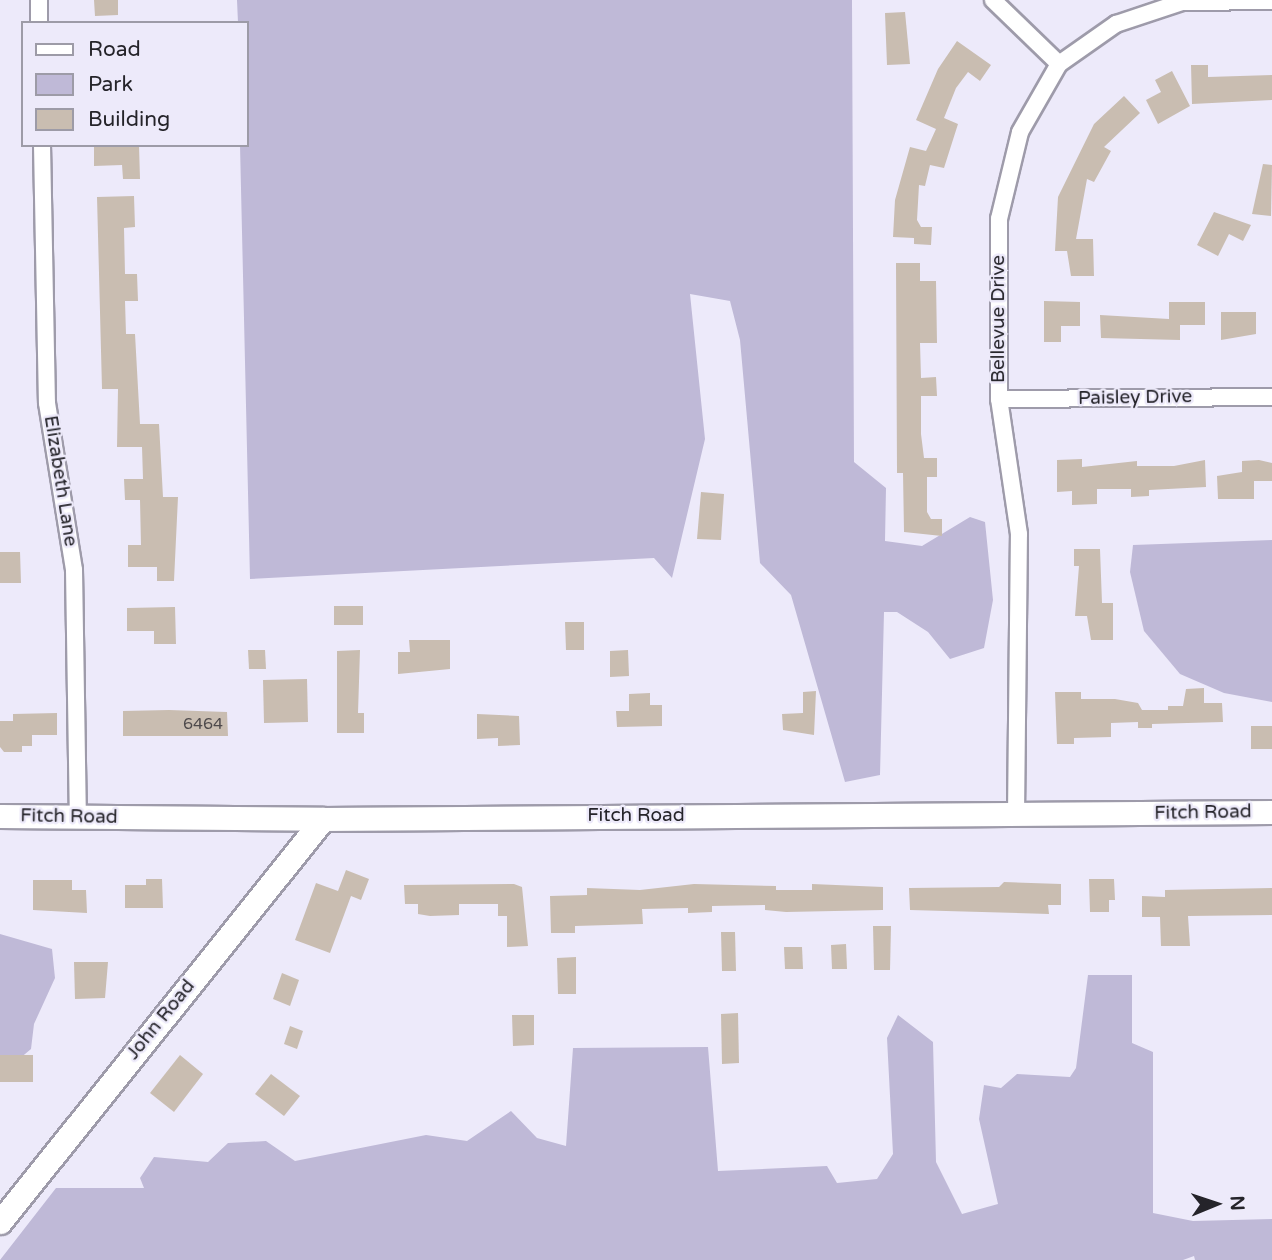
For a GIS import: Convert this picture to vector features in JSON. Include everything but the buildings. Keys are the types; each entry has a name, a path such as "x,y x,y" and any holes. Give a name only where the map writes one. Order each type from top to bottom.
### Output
{"street":[{"path":"39,0 39,21"},
{"path":"993,0 1059,64"},
{"name":"Bellevue Drive","path":"1017,816 1019,534 999,399 999,219 1020,132 1059,64 1116,24 1182,2 1272,1"},
{"name":"Elizabeth Lane","path":"42,147 47,403 74,570 78,817"},
{"name":"Paisley Drive","path":"999,399 1272,397"},
{"name":"Fitch Road","path":"0,816 1017,816 1272,812"},
{"name":"John Road","path":"0,1222 323,818"}],"green space":[{"path":"237,0 852,0 854,462 886,488 885,541 922,546 970,517 985,522 993,600 984,648 950,659 928,632 897,612 884,612 880,775 845,782 791,595 760,563 740,340 730,301 690,294 705,439 672,578 654,558 250,579 240,147 248,147 248,21 238,21"},
{"path":"1272,540 1272,702 1224,693 1180,674 1144,631 1130,572 1133,545"},
{"path":"0,934 52,949 55,978 34,1024 31,1049 0,1075"},
{"path":"1088,975 1132,975 1132,1043 1153,1052 1153,1213 1193,1221 1272,1219 1272,1260 1195,1260 1194,1256 1183,1260 0,1260 56,1188 144,1188 140,1178 154,1157 208,1162 228,1143 266,1141 295,1161 426,1135 467,1141 511,1111 537,1138 566,1146 573,1048 708,1047 718,1171 827,1166 837,1183 877,1179 893,1154 887,1038 898,1015 933,1042 936,1162 962,1214 998,1204 979,1119 984,1085 1001,1088 1017,1074 1070,1077 1076,1068"}]}
